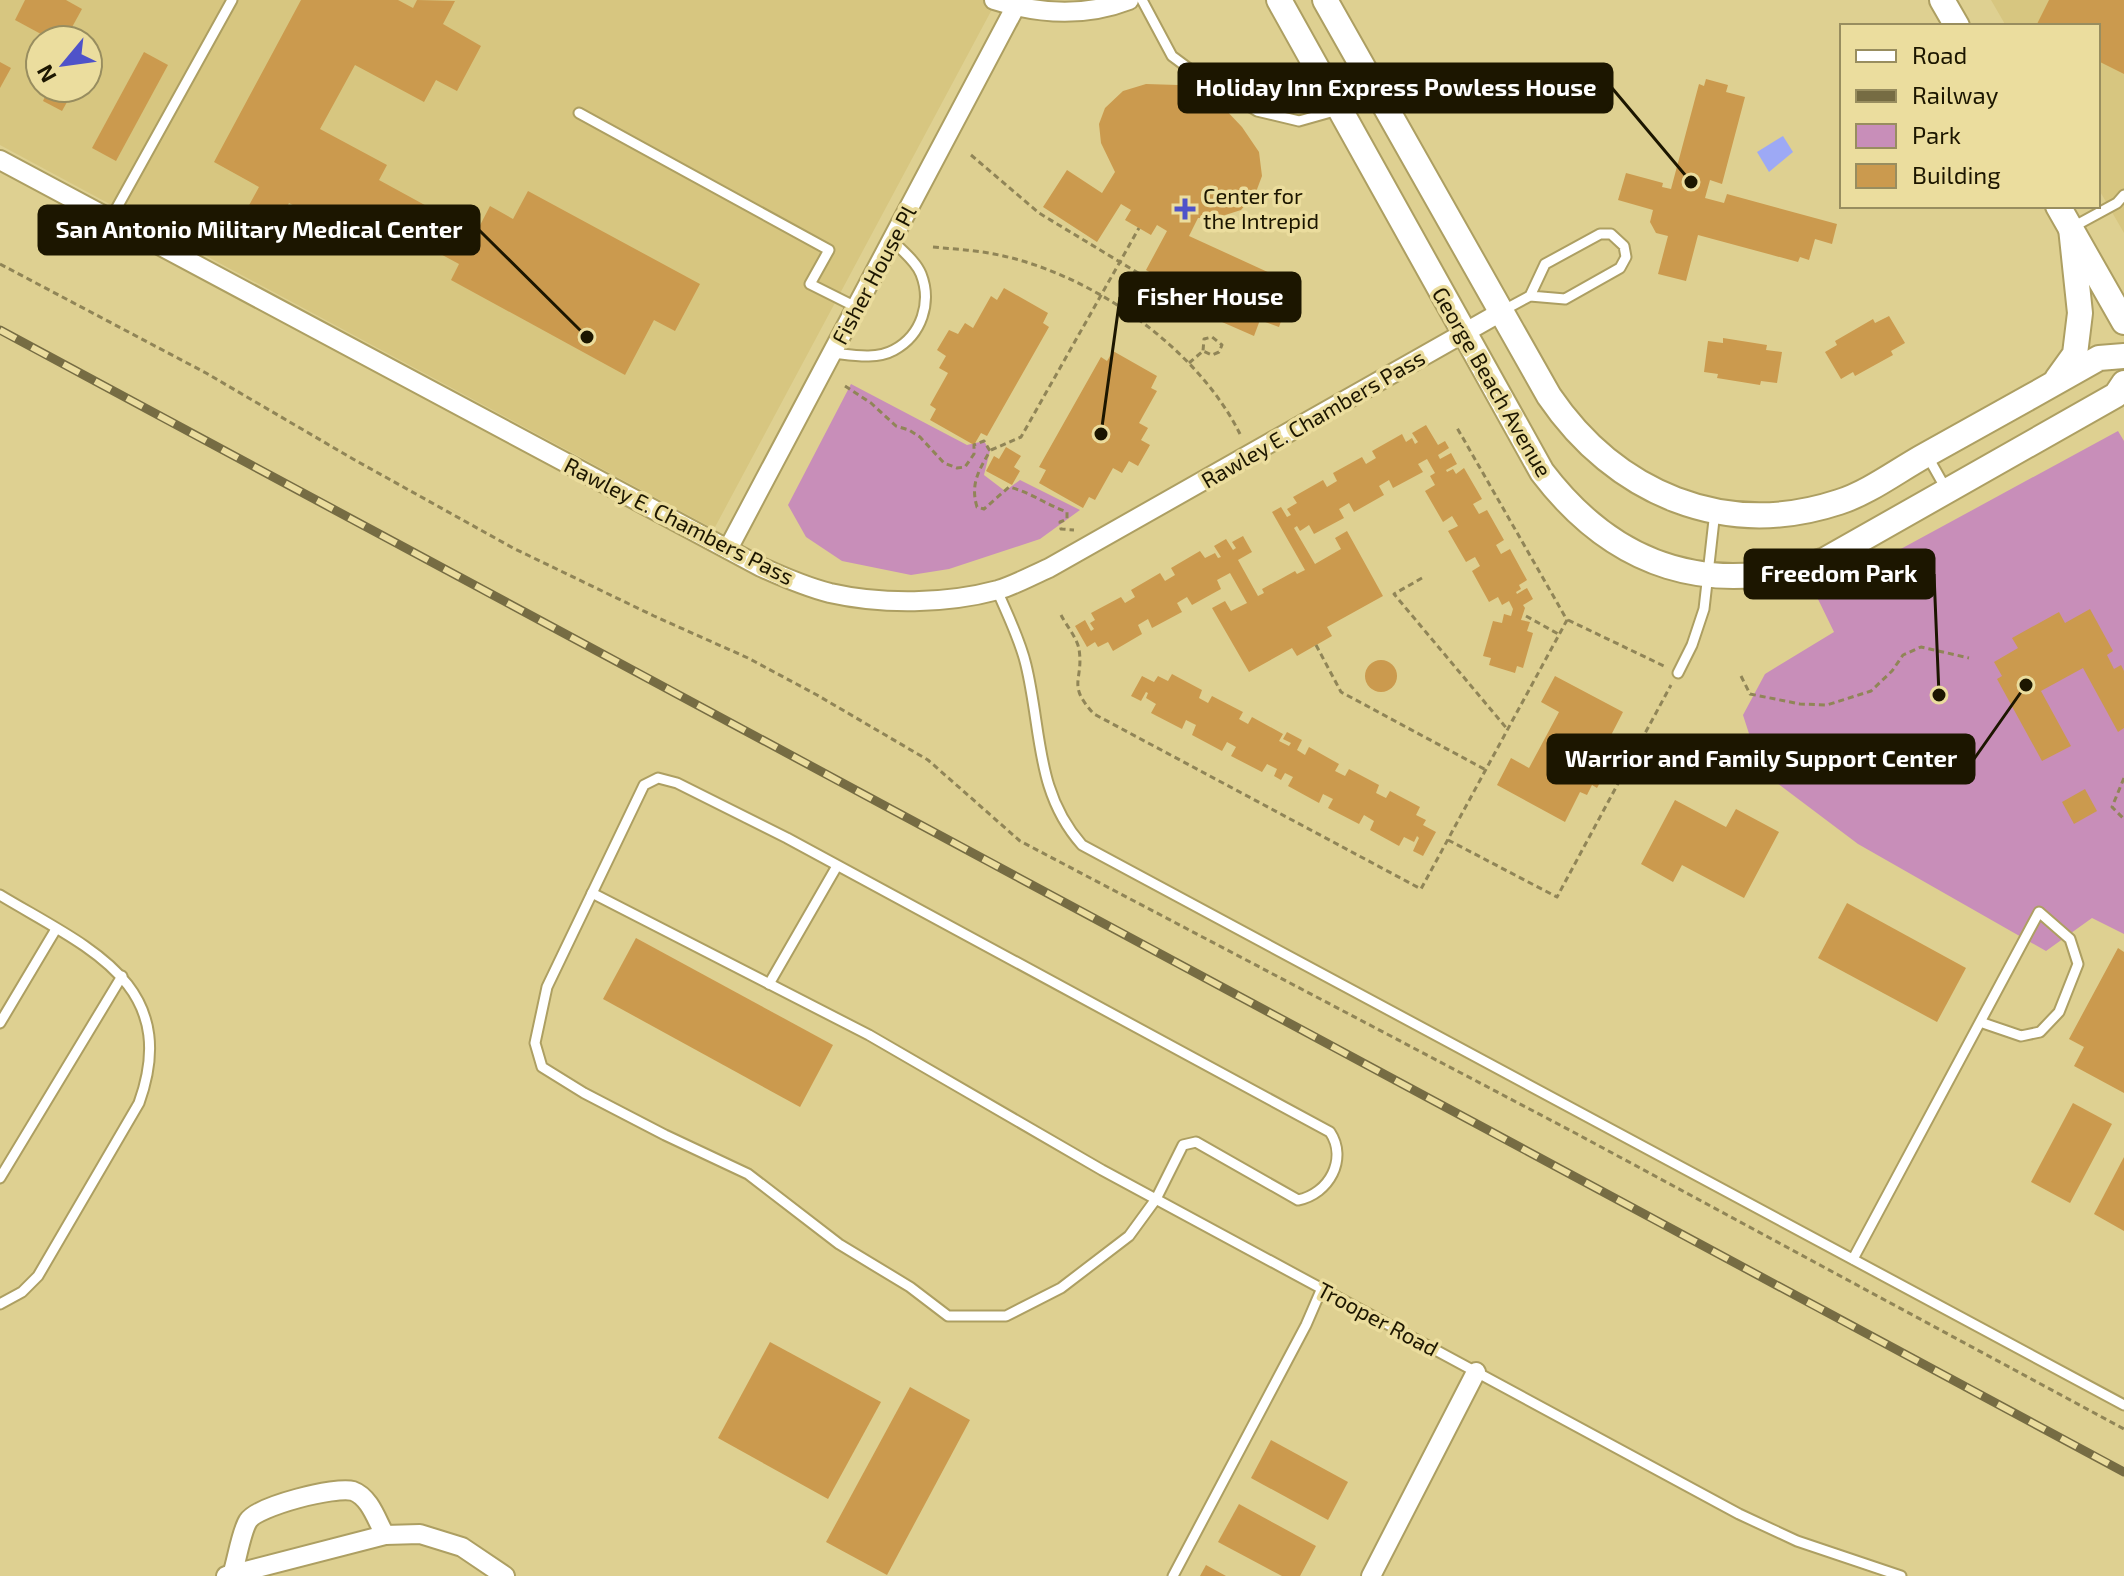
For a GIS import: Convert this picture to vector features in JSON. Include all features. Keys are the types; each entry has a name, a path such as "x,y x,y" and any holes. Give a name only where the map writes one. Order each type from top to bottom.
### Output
{"street":[{"path":"994,0 1017,3 1038,11 1081,11 1129,0"},
{"name":"George Beach Avenue","path":"1279,0 1542,472 1573,510 1634,553 1708,576 1778,573 1825,560 2116,395 2124,383"},
{"name":"George Beach Avenue","path":"1325,0 1563,418 1599,455 1642,485 1690,505 1715,511 1767,515 1818,508 1843,501 2099,358 2124,356"},
{"path":"1942,0 1956,24"},
{"name":"Fisher House Pl","path":"728,549 1017,3"},
{"name":"Rawley E. Chambers Pass","path":"0,160 728,549 796,582 830,593 868,599 916,600 997,590 1066,560 1501,312"},
{"path":"2059,208 2124,322"},
{"path":"2053,384 2075,354 2078,333 2080,313 2071,228"},
{"path":"1371,1576 1476,1372"},
{"path":"229,1575 248,1521 267,1508 339,1490 353,1491 364,1498 385,1535"},
{"path":"229,1575 385,1535 420,1534 462,1547 505,1576"}],"lane":[{"path":"110,220 232,0"},
{"path":"1142,0 1172,56 1203,79 1257,111 1299,121 1339,109"},
{"path":"579,113 829,250 810,284 856,307"},
{"path":"2071,228 2117,203 2124,195"},
{"path":"1501,312 1530,296 1565,299 1620,268 1626,257 1624,246 1611,234 1600,234 1545,264 1530,296"},
{"path":"832,353 865,357 894,350 917,330 927,300 920,271 892,240"},
{"path":"1926,455 1948,492"},
{"path":"1678,673 1692,645 1704,609 1715,511"},
{"path":"997,590 1026,665 1048,790 1064,825 1082,845 2124,1405"},
{"path":"658,778 677,783 1330,1132 1338,1144 1338,1160 1324,1187 1314,1197 1298,1200 1196,1142 1183,1145 1156,1199 1129,1236 1061,1288 1006,1316 948,1316 910,1287 839,1244 748,1174 665,1135 542,1067 535,1043 547,987 592,893 644,785 658,778"},
{"path":"769,984 837,866"},
{"name":"Trooper Road","path":"592,893 869,1035 1156,1199 1739,1514 1797,1541 1901,1576"},
{"path":"0,895 91,951 122,976 138,999 149,1033 148,1072 139,1103 38,1276 22,1292 0,1304"},
{"path":"1853,1259 1980,1022 2011,965 2039,912 2070,939 2078,964 2059,1012 2040,1032 2021,1036 1980,1022"},
{"path":"0,1023 56,929"},
{"path":"0,1178 122,976"},
{"path":"1173,1576 1306,1325 1322,1288"}],"path":[{"path":"971,155 1039,213 1153,282"},
{"path":"1076,530 1061,529 1060,522 1067,519 1067,512 1042,502 1027,491 1009,487 984,509 977,507 973,492 977,473 990,451 1021,437 1139,228"},
{"path":"933,247 997,254 1061,275 1102,296 1171,345 1230,415 1240,434"},
{"path":"0,264 206,373 513,548 748,658 817,695 928,760 1020,841 1333,1004 2124,1429"},
{"path":"1189,363 1203,351 1204,339 1212,337 1222,345 1219,352 1212,355 1203,351"},
{"path":"845,386 871,403 896,426 920,437 944,463 957,468 965,467 974,454 974,445 984,441 990,451"},
{"path":"1448,840 1557,897 1678,673 1567,620 1456,426"},
{"path":"1422,578 1394,594 1508,730"},
{"path":"1061,615 1079,648 1077,683 1081,700 1094,714 1421,889 1567,620"},
{"path":"1526,616 1560,635"},
{"path":"1316,645 1341,692 1486,770"},
{"path":"1741,676 1750,694 1800,704 1827,705 1871,691 1886,678 1903,655 1921,647 1969,658"},
{"path":"2124,778 2112,807 2124,819"}],"shaded area":[{"path":"0,0 997,0 714,529 0,145"},
{"path":"1991,0 2124,0 2124,233 2100,191 2100,24 2005,24"}],"green space":[{"path":"851,384 967,445 984,441 990,451 984,475 1005,491 1020,480 1080,510 1040,539 949,569 911,575 842,561 806,537 788,505"},
{"path":"2118,431 2124,441 2124,934 2092,918 2046,951 1858,844 1761,771 1743,715 1765,674 1834,632 1816,595"}],"water":[{"path":"1783,136 1793,152 1769,172 1757,152"}],"building":[{"path":"25,0 66,0 82,9 74,24 24,25 15,20"},
{"path":"301,0 398,0 413,8 417,0 455,1 443,24 481,46 457,91 436,80 424,102 355,65 320,129 387,165 379,180 476,233 490,206 513,219 528,191 700,284 675,331 654,320 625,375 451,280 459,264 385,224 372,248 335,228 323,250 291,233 304,211 289,203 277,226 247,209 259,187 214,162"},
{"path":"2049,0 2124,0 2124,74 2100,62 2100,24 2037,24"},
{"path":"144,52 168,65 116,161 92,148"},
{"path":"0,62 11,68 0,88"},
{"path":"1706,79 1728,85 1726,92 1745,97 1722,184 1710,180 1705,198 1724,203 1727,194 1837,224 1832,244 1815,239 1809,260 1800,257 1798,262 1698,235 1686,281 1658,274 1668,236 1656,233 1650,222 1653,210 1618,200 1626,173 1663,183 1662,187 1671,189 1699,84 1704,86"},
{"name":"Center for the Intrepid","path":"1146,84 1178,85 1201,93 1223,107 1259,152 1262,176 1256,192 1241,210 1219,217 1198,218 1189,236 1294,284 1279,327 1260,320 1254,336 1149,290 1156,276 1146,270 1167,231 1157,225 1151,235 1125,220 1131,210 1121,204 1097,242 1043,207 1067,170 1102,193 1115,172 1101,143 1099,124 1105,108 1123,91"},
{"path":"49,104 66,104 62,111"},
{"path":"1004,288 1048,313 1043,323 1049,327 987,436 981,433 974,445 930,420 936,409 930,405 948,373 939,368 946,356 937,350 949,330 958,334 965,323 973,328 991,296 997,300"},
{"path":"1889,316 1905,343 1891,351 1893,355 1855,376 1853,372 1841,379 1825,352 1837,345 1835,341 1873,319 1875,323"},
{"path":"1723,338 1767,345 1766,350 1782,352 1777,383 1761,381 1760,385 1717,378 1718,374 1704,372 1708,341 1723,343"},
{"path":"1113,351 1157,376 1151,388 1157,391 1139,423 1148,428 1141,440 1150,445 1138,466 1129,461 1122,473 1113,468 1095,500 1089,497 1083,508 1039,483 1046,470 1039,467 1101,357 1107,361"},
{"path":"1426,425 1438,445 1445,441 1449,448 1438,455 1440,459 1451,453 1457,464 1447,472 1453,469 1456,474 1464,468 1482,499 1473,504 1479,514 1487,510 1504,540 1496,545 1501,554 1510,549 1527,580 1519,585 1521,589 1516,592 1527,588 1533,599 1523,605 1521,620 1530,622 1527,631 1533,633 1523,668 1517,666 1515,673 1489,665 1491,658 1483,656 1493,621 1502,623 1504,614 1511,616 1513,609 1509,601 1502,605 1498,597 1489,602 1472,571 1480,566 1475,557 1466,562 1448,531 1458,526 1452,516 1443,522 1425,491 1435,485 1430,476 1435,473 1427,459 1418,464 1423,472 1393,488 1389,480 1379,486 1384,495 1354,512 1349,503 1339,509 1344,518 1314,534 1309,525 1300,531 1297,526 1294,528 1315,564 1341,549 1335,538 1347,531 1383,596 1327,627 1332,636 1297,656 1292,648 1249,672 1212,608 1225,601 1231,611 1247,603 1230,573 1217,580 1221,589 1192,605 1187,597 1177,603 1182,612 1152,628 1148,619 1138,625 1142,634 1113,651 1108,642 1098,647 1095,642 1087,647 1075,626 1085,620 1091,631 1094,629 1090,623 1095,620 1091,613 1121,597 1125,603 1135,597 1131,590 1160,573 1165,581 1175,575 1171,568 1200,551 1205,558 1215,553 1218,558 1221,557 1214,546 1226,539 1233,550 1236,548 1232,542 1243,536 1252,552 1238,560 1258,596 1264,593 1262,589 1295,571 1297,574 1305,570 1272,512 1281,507 1287,517 1291,515 1287,509 1297,503 1293,497 1323,480 1327,487 1337,481 1333,473 1362,457 1366,464 1376,458 1372,451 1402,434 1406,442 1412,438 1415,444 1418,442 1412,433"},
{"path":"1006,447 1021,456 1014,467 1020,471 1012,485 986,471 994,456 999,459"},
{"path":"2090,609 2113,651 2107,655 2114,669 2121,665 2124,671 2124,728 2118,732 2083,668 2041,691 2071,746 2042,761 1997,679 2002,676 1994,662 2018,648 2012,638 2059,612 2065,623"},
{"path":"1381,660 1393,664 1397,676 1393,688 1381,692 1369,688 1365,676 1369,664"},
{"path":"1172,674 1202,690 1199,698 1208,703 1212,696 1243,712 1239,719 1248,724 1252,717 1283,734 1279,741 1289,746 1291,743 1283,739 1287,732 1302,740 1297,750 1305,755 1309,747 1339,764 1335,771 1345,776 1349,769 1379,785 1376,793 1386,798 1390,791 1420,807 1416,815 1426,820 1423,825 1436,832 1423,856 1413,851 1419,838 1417,836 1414,842 1404,837 1399,846 1370,830 1374,821 1364,815 1359,824 1328,808 1333,799 1323,794 1319,803 1288,786 1293,777 1285,773 1281,780 1274,776 1277,769 1267,764 1262,772 1231,756 1236,747 1227,742 1222,751 1192,735 1196,725 1186,720 1182,729 1151,713 1156,704 1146,698 1148,693 1141,701 1131,696 1142,676 1154,682 1158,676 1168,681"},
{"path":"1555,676 1623,712 1607,743 1613,746 1608,756 1613,759 1597,788 1592,785 1587,795 1580,792 1565,822 1497,785 1511,758 1529,768 1559,712 1541,702"},
{"path":"2085,789 2097,811 2074,824 2062,802"},
{"path":"1675,800 1726,827 1736,809 1779,832 1744,898 1682,865 1673,882 1641,864"},
{"path":"1847,903 1966,968 1937,1022 1818,958"},
{"path":"636,938 833,1045 800,1107 603,999"},
{"path":"2118,948 2124,952 2124,1093 2074,1066 2084,1047 2069,1039"},
{"path":"2073,1103 2112,1124 2070,1203 2031,1182"},
{"path":"2124,1157 2124,1231 2094,1214"},
{"path":"770,1342 881,1402 828,1499 718,1438"},
{"path":"910,1387 970,1420 887,1575 826,1542"},
{"path":"1271,1440 1348,1482 1328,1520 1251,1478"},
{"path":"1239,1504 1316,1546 1300,1576 1282,1576 1218,1542"},
{"path":"1206,1565 1226,1576 1200,1576"}],"railway":[{"path":"0,330 2124,1472"}],"place":[{"name":"Holiday Inn Express Powless House","path":"1691,182"},
{"name":"Center for the Intrepid","path":"1185,209"},
{"name":"San Antonio Military Medical Center","path":"587,337"},
{"name":"Fisher House","path":"1101,434"},
{"name":"Warrior and Family Support Center","path":"2026,685"},
{"name":"Freedom Park","path":"1939,695"}]}
